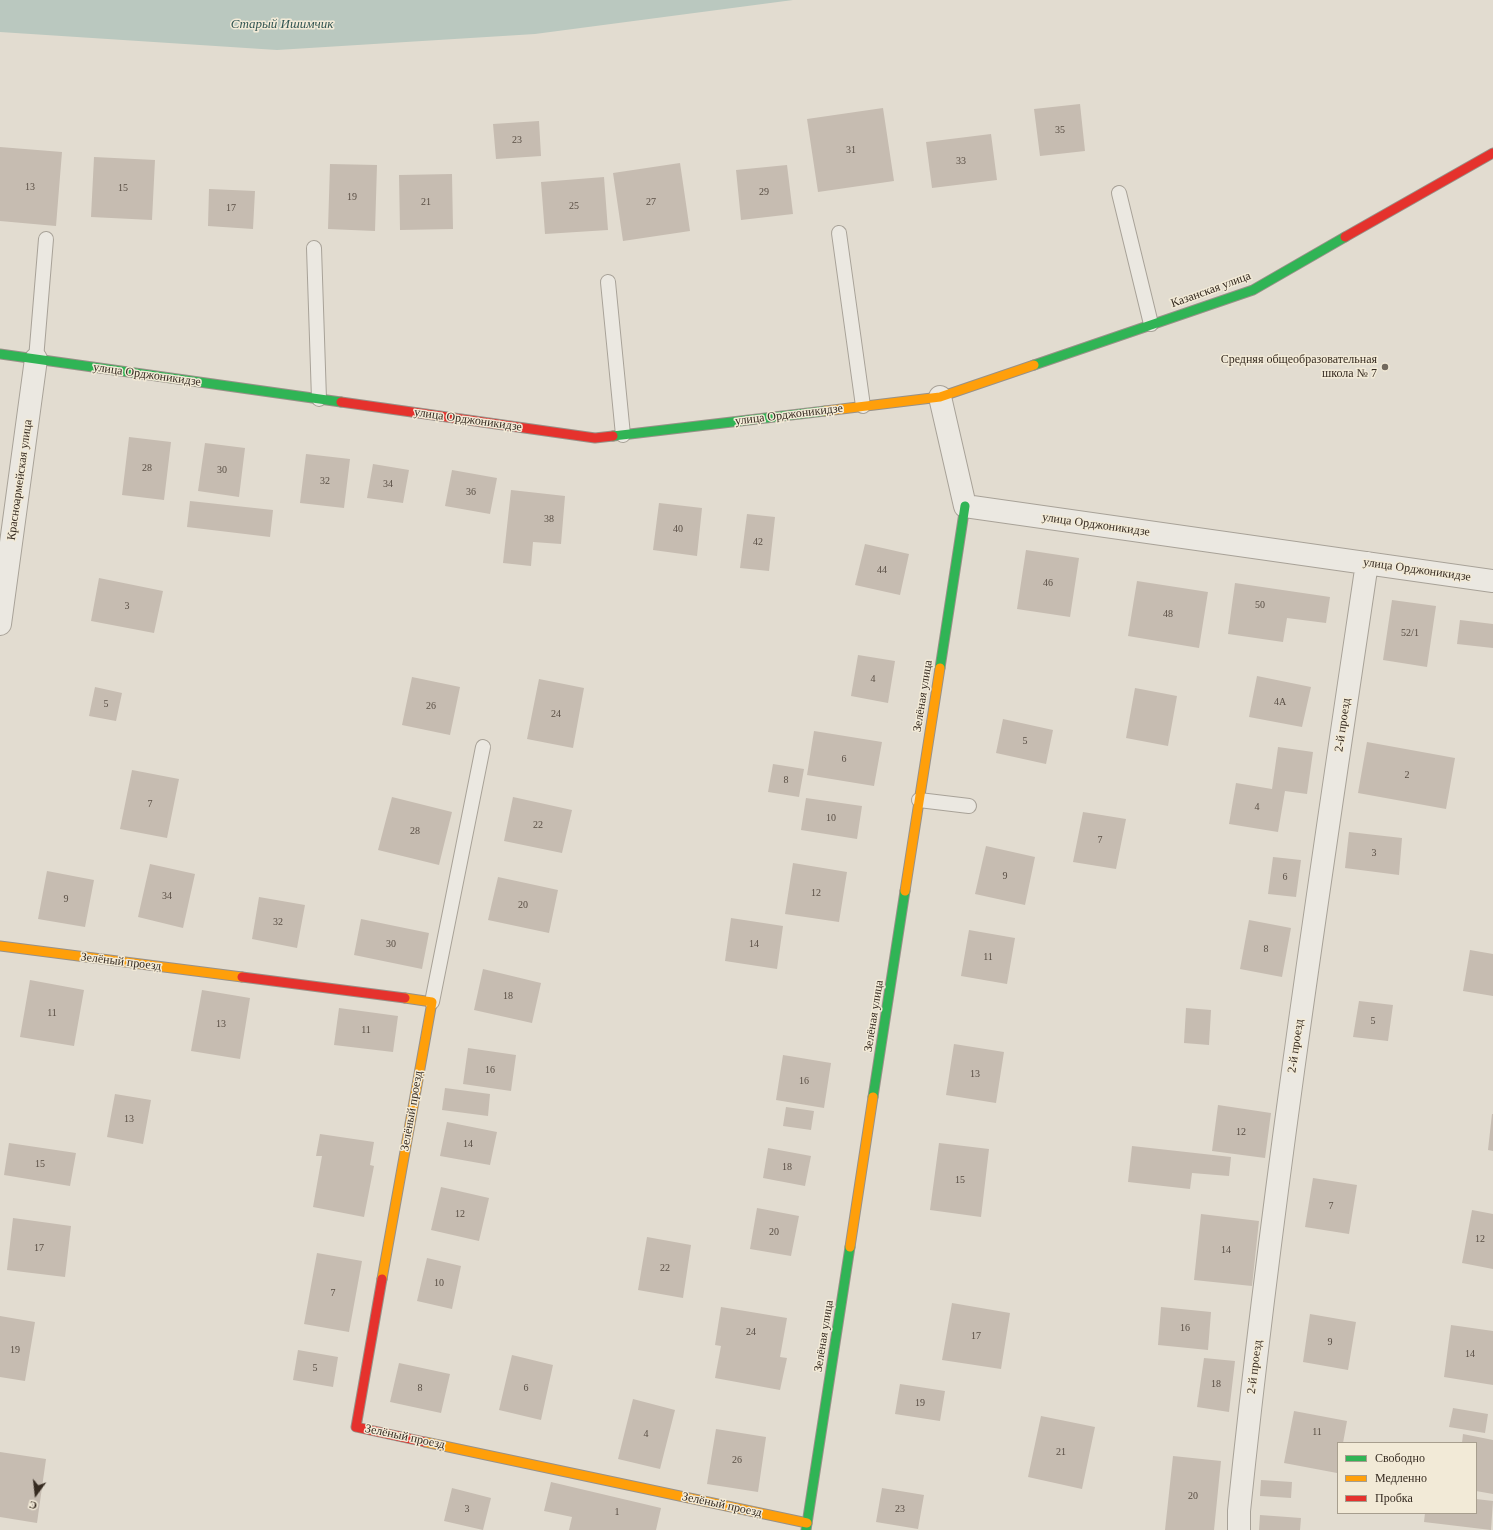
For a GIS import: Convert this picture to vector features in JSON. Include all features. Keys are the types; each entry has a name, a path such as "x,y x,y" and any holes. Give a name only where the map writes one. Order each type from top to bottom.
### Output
{"street":[{"name":"Казанская улица","path":"940,397 1253,290 1493,153"},
{"name":"улица Орджоникидзе","path":"0,354 595,438 940,397"},
{"name":"Красноармейская улица","path":"0,624 36,359"},
{"path":"940,397 965,506"},
{"name":"улица Орджоникидзе","path":"965,506 1493,581"},
{"name":"Зелёная улица","path":"806,1526 965,506"},
{"name":"2-й проезд","path":"1239,1530 1239,1511 1253,1380 1286,1117 1367,563"},
{"name":"Зелёный проезд","path":"0,946 432,1002 356,1427 806,1526"}],"lane":[{"path":"1119,193 1151,324"},
{"path":"839,233 863,406"},
{"path":"36,359 46,239"},
{"path":"314,248 319,399"},
{"path":"608,282 623,435"},
{"name":"Зелёный проезд","path":"432,1002 483,747"},
{"path":"919,800 969,806"}],"water":[{"name":"Старый Ишимчик","path":"0,0 793,0 535,34 277,50 0,32"}],"building":[{"path":"1080,104 1085,151 1040,156 1034,109"},
{"path":"883,108 894,181 818,192 807,119"},
{"path":"539,121 541,156 496,159 493,124"},
{"path":"991,134 997,180 932,188 926,142"},
{"path":"0,147 62,152 56,226 0,221"},
{"path":"94,157 155,160 152,220 91,217"},
{"path":"680,163 690,231 623,241 613,173"},
{"path":"330,164 377,165 375,231 328,229"},
{"path":"787,165 793,214 741,220 736,170"},
{"path":"452,174 453,229 400,230 399,175"},
{"path":"604,177 608,230 545,234 541,182"},
{"path":"209,189 255,191 253,229 208,226"},
{"path":"129,437 171,442 164,500 122,495"},
{"path":"205,443 245,448 239,497 198,491"},
{"path":"306,454 350,459 344,508 300,503"},
{"path":"373,464 409,470 403,503 367,498"},
{"path":"452,470 497,478 490,514 445,506"},
{"path":"511,490 565,496 561,544 533,542 531,566 503,563"},
{"path":"190,501 273,510 270,537 187,527"},
{"path":"659,503 702,508 697,556 653,550"},
{"path":"747,514 775,517 769,571 740,568"},
{"path":"865,544 909,554 900,595 855,585"},
{"path":"1026,550 1079,558 1070,617 1017,609"},
{"path":"99,578 163,591 154,633 91,621"},
{"path":"1137,581 1208,592 1199,648 1128,636"},
{"path":"1235,583 1330,597 1326,623 1287,618 1283,642 1228,634"},
{"path":"1392,600 1436,606 1427,667 1383,660"},
{"path":"1460,620 1493,624 1493,648 1457,644"},
{"path":"858,655 895,661 888,703 851,696"},
{"path":"1257,676 1311,687 1302,727 1249,717"},
{"path":"412,677 460,687 450,735 402,725"},
{"path":"539,679 584,688 573,748 527,739"},
{"path":"95,687 122,693 116,721 89,716"},
{"path":"1135,688 1177,696 1168,746 1126,738"},
{"path":"1003,719 1053,730 1046,764 996,753"},
{"path":"814,731 882,742 874,786 807,775"},
{"path":"1367,742 1455,758 1446,809 1358,793"},
{"path":"1278,747 1313,752 1307,794 1285,791 1278,832 1229,824 1236,783 1272,789"},
{"path":"773,764 804,769 799,797 768,792"},
{"path":"132,770 179,779 167,838 120,829"},
{"path":"392,797 452,812 439,865 378,850"},
{"path":"513,797 572,810 562,853 504,841"},
{"path":"806,798 862,806 857,839 801,830"},
{"path":"1083,812 1126,819 1116,869 1073,862"},
{"path":"1349,832 1402,838 1399,875 1345,868"},
{"path":"986,846 1035,857 1025,905 975,894"},
{"path":"1273,857 1301,860 1296,897 1268,894"},
{"path":"793,863 847,872 839,922 785,914"},
{"path":"150,864 195,874 183,928 138,917"},
{"path":"47,871 94,880 85,927 38,919"},
{"path":"498,877 558,890 549,933 488,920"},
{"path":"259,897 305,905 297,948 252,939"},
{"path":"731,918 783,926 777,969 725,961"},
{"path":"361,919 429,933 422,969 354,955"},
{"path":"1249,920 1291,928 1282,977 1240,969"},
{"path":"969,930 1015,938 1007,984 961,976"},
{"path":"1470,950 1493,954 1493,996 1463,991"},
{"path":"483,969 541,983 532,1023 474,1010"},
{"path":"30,980 84,990 74,1046 20,1037"},
{"path":"202,990 250,998 240,1059 191,1051"},
{"path":"1359,1001 1393,1005 1388,1041 1353,1037"},
{"path":"339,1008 398,1016 393,1052 334,1045"},
{"path":"1186,1008 1211,1010 1209,1045 1184,1043"},
{"path":"954,1044 1004,1052 996,1103 946,1095"},
{"path":"468,1048 516,1055 511,1091 463,1084"},
{"path":"783,1055 831,1063 824,1108 776,1100"},
{"path":"445,1088 490,1094 488,1116 442,1110"},
{"path":"115,1094 151,1100 143,1144 107,1137"},
{"path":"1218,1105 1271,1113 1265,1158 1212,1151"},
{"path":"786,1107 814,1111 811,1130 783,1126"},
{"path":"1493,1114 1493,1151 1488,1150"},
{"path":"447,1122 497,1132 490,1165 440,1156"},
{"path":"320,1134 374,1142 370,1165 374,1166 364,1217 313,1207 322,1156 316,1156"},
{"path":"9,1143 76,1153 70,1186 4,1175"},
{"path":"939,1143 989,1149 981,1217 930,1210"},
{"path":"1132,1146 1231,1157 1229,1176 1192,1173 1190,1189 1128,1182"},
{"path":"768,1148 811,1156 805,1186 763,1178"},
{"path":"1313,1178 1357,1185 1349,1234 1305,1227"},
{"path":"441,1187 489,1198 479,1241 431,1230"},
{"path":"757,1208 799,1216 791,1256 750,1249"},
{"path":"1472,1210 1493,1214 1493,1269 1462,1263"},
{"path":"1201,1214 1259,1221 1252,1286 1194,1280"},
{"path":"13,1218 71,1226 65,1277 7,1270"},
{"path":"647,1237 691,1245 683,1298 638,1290"},
{"path":"317,1253 362,1261 349,1332 304,1324"},
{"path":"427,1258 461,1266 452,1309 417,1301"},
{"path":"952,1303 1010,1313 1001,1369 942,1360"},
{"path":"721,1307 787,1318 780,1357 787,1358 780,1390 715,1378 721,1346 715,1345"},
{"path":"1161,1307 1211,1312 1208,1350 1158,1345"},
{"path":"1310,1314 1356,1322 1348,1370 1303,1362"},
{"path":"0,1316 35,1322 25,1381 0,1377"},
{"path":"1451,1325 1493,1331 1493,1385 1444,1377"},
{"path":"298,1350 338,1357 333,1387 293,1380"},
{"path":"512,1355 553,1365 541,1420 499,1410"},
{"path":"1204,1358 1235,1361 1229,1412 1197,1407"},
{"path":"399,1363 450,1374 441,1413 390,1402"},
{"path":"900,1384 945,1391 940,1421 895,1414"},
{"path":"633,1399 675,1410 660,1469 618,1459"},
{"path":"1453,1408 1488,1414 1485,1433 1449,1427"},
{"path":"1294,1411 1347,1421 1343,1442 1337,1442 1337,1473 1284,1463"},
{"path":"1041,1416 1095,1427 1082,1489 1028,1477"},
{"path":"716,1429 766,1437 758,1492 707,1484"},
{"path":"1463,1434 1493,1440 1493,1494 1477,1491 1477,1442 1462,1442"},
{"path":"0,1452 46,1459 37,1523 0,1517"},
{"path":"1173,1456 1221,1461 1214,1530 1165,1530"},
{"path":"1261,1480 1292,1482 1291,1498 1260,1496"},
{"path":"551,1482 661,1508 656,1530 569,1530 572,1517 544,1511"},
{"path":"452,1488 491,1498 483,1530 444,1521"},
{"path":"882,1488 924,1495 918,1529 876,1522"},
{"path":"1477,1499 1493,1501 1491,1530 1424,1522 1425,1514 1477,1514"},
{"path":"1260,1515 1301,1518 1300,1530 1259,1530"}],"traffic: fast":[{"path":"1034,365 1253,290 1345,237"},
{"path":"0,354 341,402"},
{"path":"613,436 825,411"},
{"path":"940,668 965,506"},
{"path":"873,1097 905,891"},
{"path":"806,1530 850,1247"}],"traffic: slow":[{"path":"825,411 940,397 1034,365"},
{"path":"905,891 940,668"},
{"path":"0,946 242,977"},
{"path":"382,1279 432,1002 405,998"},
{"path":"850,1247 873,1097"},
{"path":"425,1442 807,1523"}],"traffic: jam":[{"path":"1345,237 1493,153"},
{"path":"341,402 595,438 613,436"},
{"path":"242,977 405,998"},
{"path":"382,1279 356,1427 425,1442"}],"place":[{"name":"Средняя общеобразовательная школа № 7","path":"1385,367"}]}
